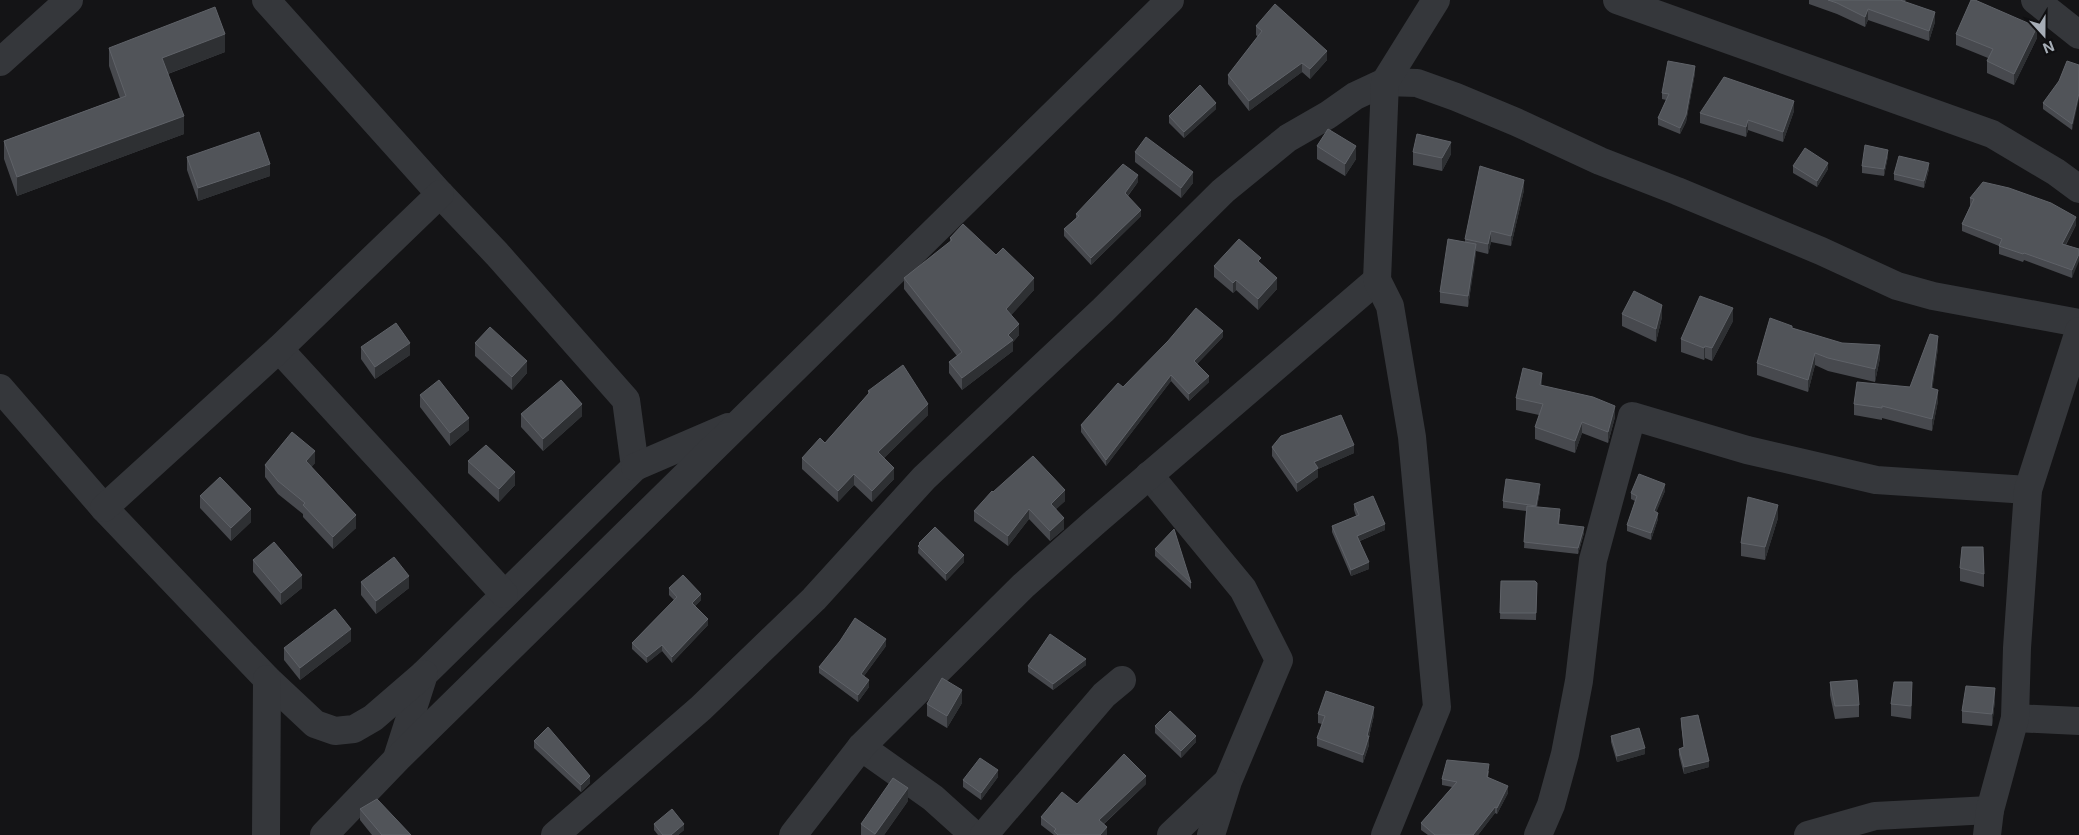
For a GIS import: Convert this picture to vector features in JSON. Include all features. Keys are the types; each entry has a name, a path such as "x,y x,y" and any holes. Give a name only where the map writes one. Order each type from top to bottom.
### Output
{"street":[{"path":"2,55 69,0"},
{"path":"266,0 440,194 497,254 626,400 635,467"},
{"path":"324,835 397,760 1170,0"},
{"path":"1385,835 1437,707 1412,437 1390,306 1378,280 1385,82 1436,0"},
{"path":"1617,0 1992,134 2056,172 2079,189"},
{"path":"2035,0 2079,35"},
{"path":"555,835 701,708 814,598 924,478 1103,310 1223,191 1288,138 1328,115 1355,96 1385,82 1417,83 1508,118 1600,161 1821,251 1897,286 1933,296 2079,323"},
{"path":"104,508 279,349 440,194"},
{"path":"793,835 861,747 1023,586 1149,475 1378,280"},
{"path":"1808,835 1875,816 1988,822 2015,718 2017,648 2028,490 2079,331"},
{"path":"279,349 504,594"},
{"path":"0,388 104,508 266,680 315,724 335,731 354,728 373,718 424,674 635,467 741,422"},
{"path":"1538,835 1552,805 1566,754 1579,681 1593,560 1632,416 1747,450 1876,480 2028,490"},
{"path":"1149,475 1243,589 1279,660 1228,781 1211,835"},
{"path":"397,760 424,674"},
{"path":"266,680 266,835"},
{"path":"984,835 1104,695 1122,680"},
{"path":"2015,718 2079,721"},
{"path":"861,747 933,798 974,835"},
{"path":"1171,835 1228,781"}],"building":[{"path":"1828,0 1900,0 1935,12 1929,31 1868,9 1865,17"},
{"path":"1971,0 1975,0 2037,27 2014,74 1987,61 1993,49 1956,34"},
{"path":"1275,4 1327,51 1310,69 1302,63 1249,101 1228,75 1262,31 1256,26"},
{"path":"215,7 225,34 162,58 184,116 17,177 4,141 126,96 109,48"},
{"path":"1668,61 1695,66 1686,115 1680,128 1658,118 1669,94 1662,93"},
{"path":"2067,61 2079,65 2079,93 2072,124 2043,103 2059,81"},
{"path":"1724,77 1794,101 1783,132 1748,120 1746,127 1700,113"},
{"path":"1200,85 1216,103 1184,132 1169,116"},
{"path":"1328,129 1356,146 1345,164 1317,146"},
{"path":"259,132 270,164 198,188 187,157"},
{"path":"1417,134 1451,142 1442,158 1413,152"},
{"path":"1146,137 1193,172 1181,188 1135,152"},
{"path":"1865,145 1888,150 1884,169 1862,166"},
{"path":"1805,148 1828,163 1817,181 1793,166"},
{"path":"1899,156 1929,163 1924,181 1894,174"},
{"path":"1123,164 1138,175 1125,193 1141,210 1091,258 1064,229 1079,216 1076,214"},
{"path":"1480,166 1524,180 1511,236 1491,231 1488,244 1465,239"},
{"path":"1983,182 2009,188 2051,203 2076,217 2062,244 2079,249 2079,254 2072,270 1999,246 2002,239 1962,224 1974,199 1970,198"},
{"path":"963,224 996,255 1003,248 1034,278 1006,309 1019,324 1008,335 1013,340 962,378 949,362 962,352 904,278 952,240 950,238"},
{"path":"1239,239 1261,258 1258,261 1277,278 1258,299 1236,280 1233,283 1214,266"},
{"path":"1448,239 1476,244 1468,296 1440,292"},
{"path":"1634,291 1662,305 1656,329 1622,314"},
{"path":"1700,296 1733,308 1712,348 1705,346 1704,348 1681,339"},
{"path":"1196,308 1223,331 1194,361 1209,376 1189,394 1171,375 1106,460 1081,425 1118,383 1123,387 1168,341"},
{"path":"1770,318 1792,326 1792,328 1842,343 1880,345 1875,369 1815,353 1808,380 1757,363"},
{"path":"396,323 410,343 375,367 361,347"},
{"path":"490,327 527,361 512,377 475,343"},
{"path":"1930,334 1938,336 1931,388 1938,390 1932,419 1882,406 1882,408 1854,404 1857,382 1910,387"},
{"path":"903,365 928,404 878,452 894,468 872,491 854,474 838,491 802,458 820,438 825,443 870,392 868,391"},
{"path":"1523,368 1542,373 1540,385 1593,397 1615,406 1608,432 1582,422 1575,441 1535,427 1543,404 1516,398"},
{"path":"439,380 469,418 450,433 420,395"},
{"path":"561,380 582,404 543,439 521,414"},
{"path":"1341,415 1354,445 1314,462 1318,468 1297,483 1272,447 1281,436"},
{"path":"292,432 315,451 306,461 356,515 333,537 303,505 305,503 278,481 265,465"},
{"path":"486,445 515,472 499,489 468,461"},
{"path":"1033,456 1065,490 1051,504 1064,518 1050,531 1029,509 1008,536 974,511 992,491"},
{"path":"1639,474 1665,484 1654,511 1658,513 1651,533 1627,525 1637,496 1631,493"},
{"path":"220,477 251,509 231,528 200,496"},
{"path":"1506,479 1540,484 1536,506 1503,501"},
{"path":"1373,496 1385,524 1357,536 1369,562 1351,570 1332,526 1359,515 1354,504"},
{"path":"1748,497 1778,505 1765,547 1741,543"},
{"path":"1527,506 1560,509 1558,524 1584,527 1578,548 1524,542"},
{"path":"935,527 964,555 946,574 918,546"},
{"path":"1174,529 1191,583 1155,549"},
{"path":"274,542 302,575 281,593 253,560"},
{"path":"1962,547 1983,547 1984,574 1960,568"},
{"path":"394,557 409,576 376,601 361,582"},
{"path":"683,575 701,594 692,603 708,619 672,657 662,645 647,657 632,643 677,597 669,588"},
{"path":"1501,581 1535,581 1537,583 1536,613 1500,613"},
{"path":"335,609 351,629 300,668 284,648"},
{"path":"855,618 886,639 861,674 869,680 858,695 819,667 840,641"},
{"path":"1050,634 1086,659 1053,684 1028,666"},
{"path":"942,678 962,690 947,716 927,704"},
{"path":"1857,680 1859,705 1835,706 1830,682"},
{"path":"1894,682 1912,682 1911,706 1891,704"},
{"path":"1966,686 1995,688 1992,714 1962,711"},
{"path":"1326,691 1374,707 1367,736 1369,736 1363,755 1317,738 1325,716 1318,714"},
{"path":"1170,711 1196,736 1181,751 1155,726"},
{"path":"1698,715 1709,761 1684,767 1679,749 1684,747 1681,718"},
{"path":"548,727 590,776 581,785 534,741"},
{"path":"1639,728 1645,748 1617,756 1611,736"},
{"path":"1124,754 1146,776 1099,820 1107,827 1100,835 1058,835 1054,831 1056,829 1041,817 1062,792 1077,804"},
{"path":"980,758 998,770 981,793 963,780"},
{"path":"1447,760 1489,764 1487,777 1508,786 1497,808 1495,807 1473,835 1435,835 1421,823 1457,782 1442,779"},
{"path":"893,778 908,788 875,834 861,824"},
{"path":"377,799 411,835 382,835 360,809"},
{"path":"672,809 684,824 671,835 663,835 654,824"}]}
